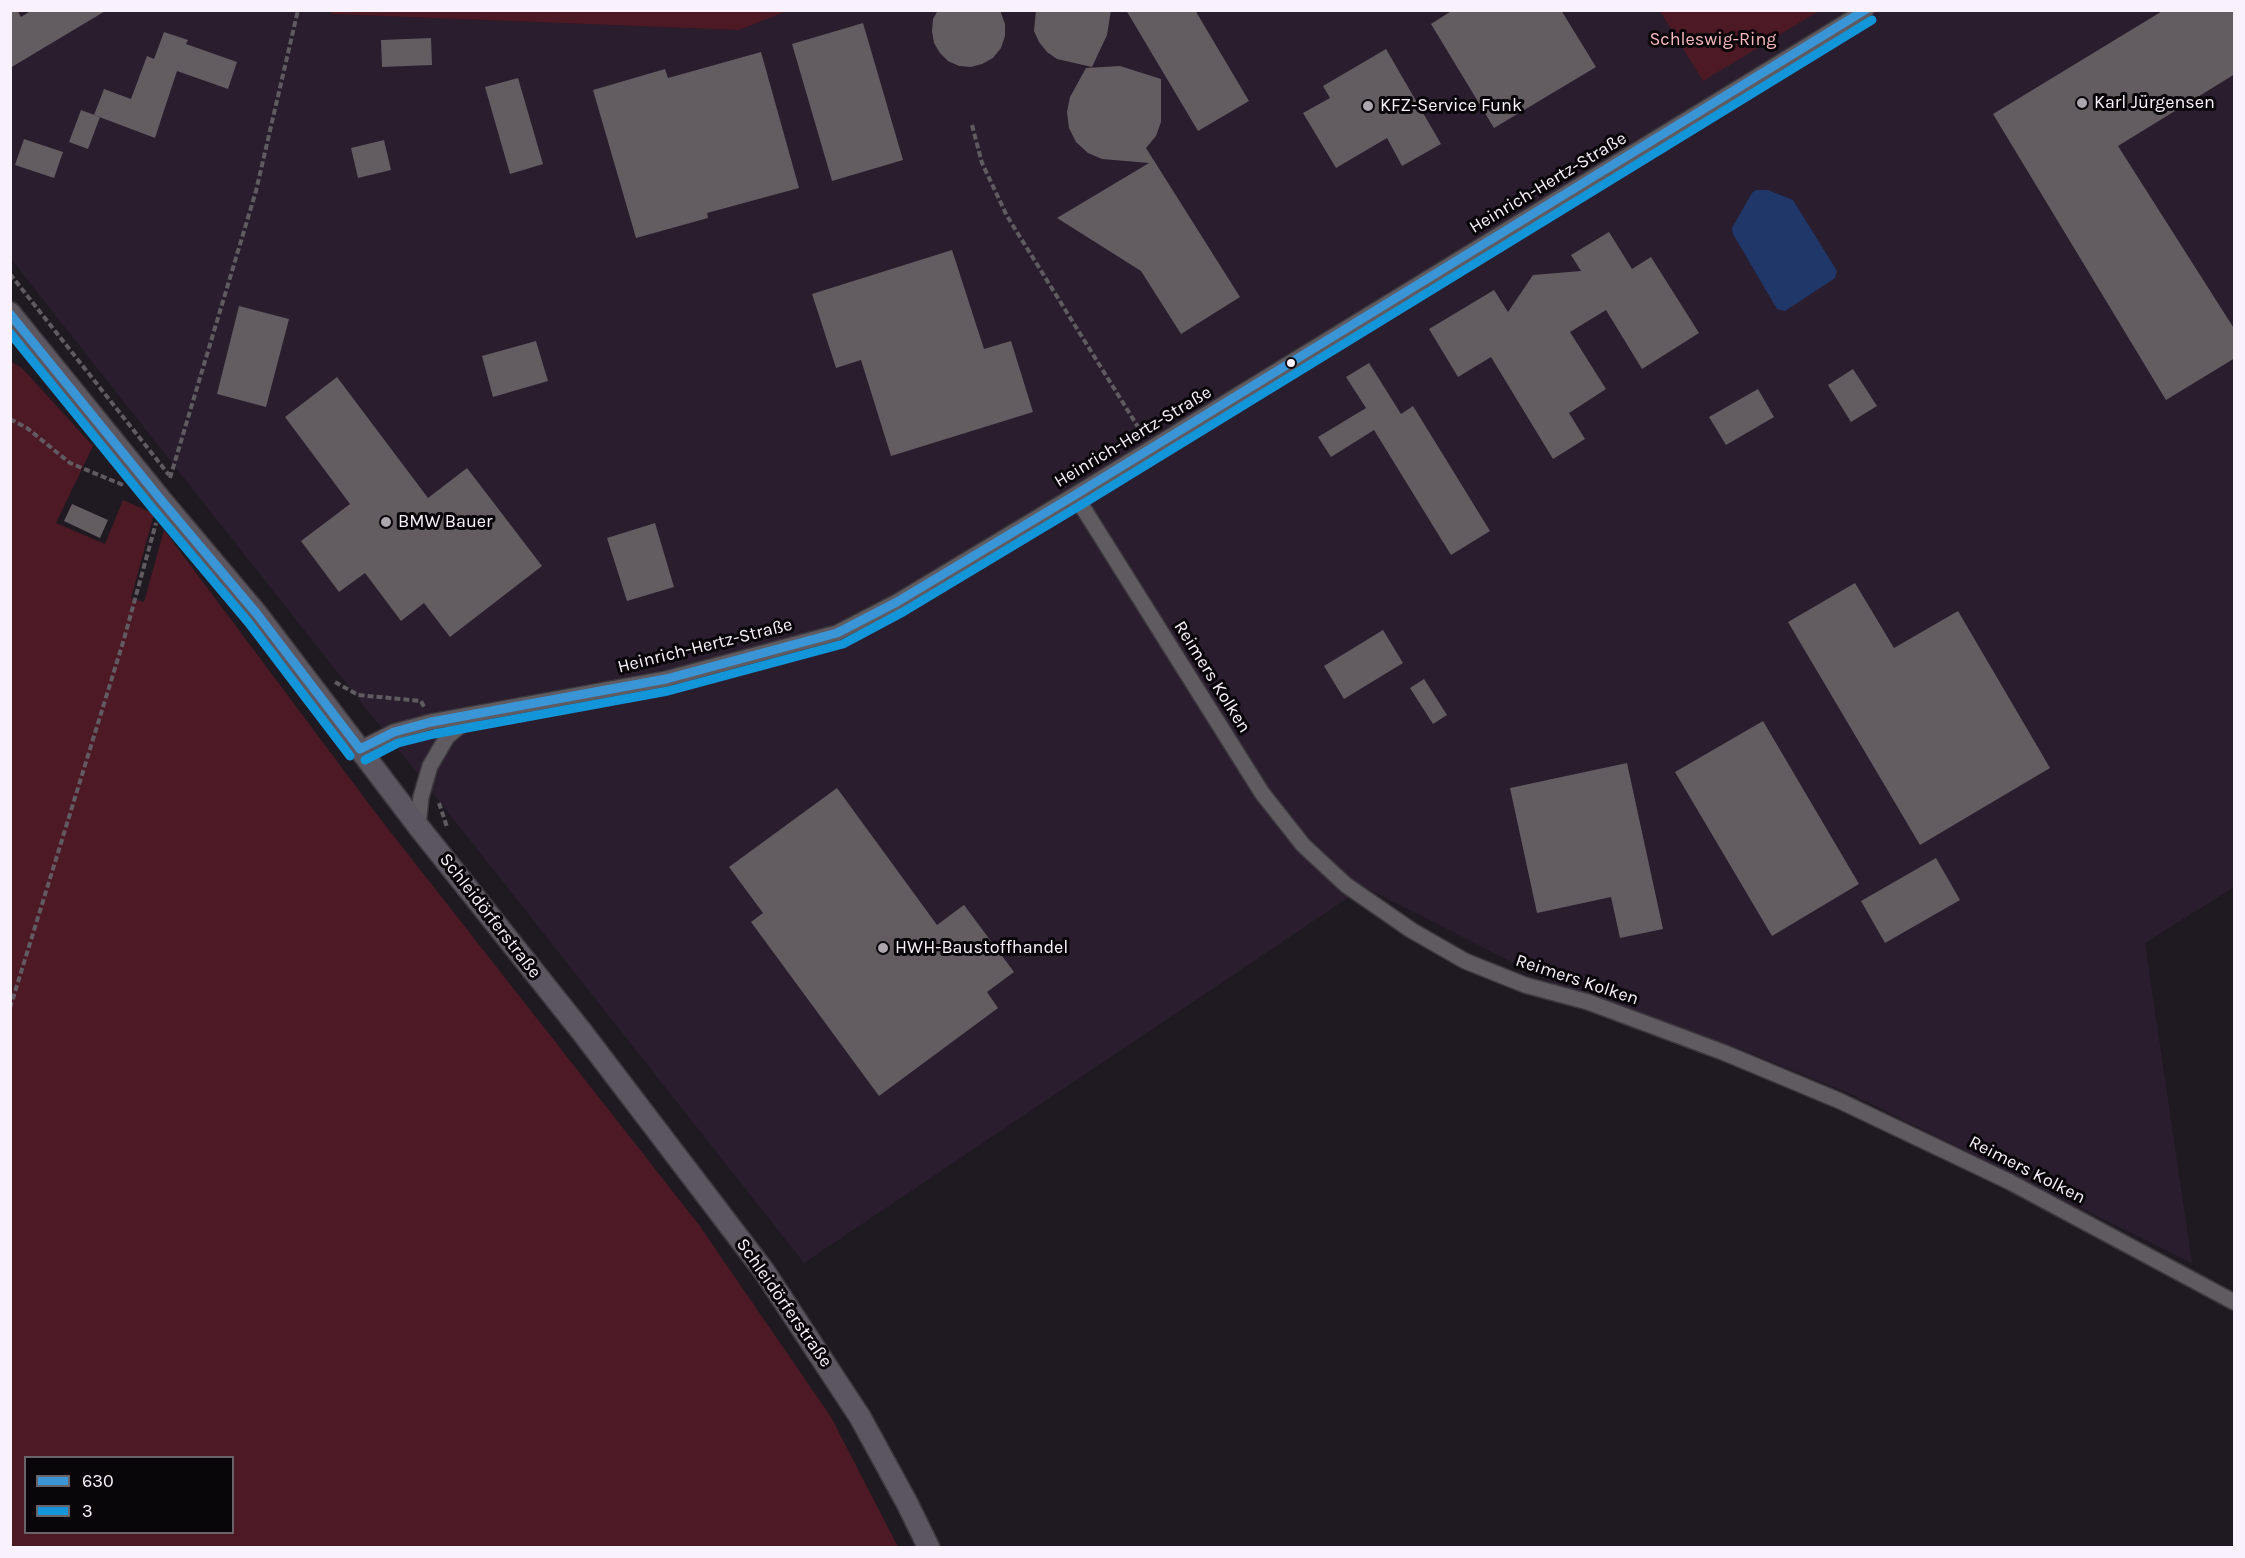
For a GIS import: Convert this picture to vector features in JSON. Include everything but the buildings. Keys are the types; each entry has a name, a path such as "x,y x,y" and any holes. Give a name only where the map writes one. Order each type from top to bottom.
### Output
{"street":[{"name":"Heinrich-Hertz-Straße","path":"360,749 394,732 430,722 666,679 837,633 897,602 1151,449 1866,10"},
{"name":"Schleidörferstraße","path":"10,313 257,614 418,826 582,1032 764,1270 860,1417 908,1503 929,1548"},
{"name":"Reimers Kolken","path":"1075,495 1262,794 1303,845 1346,885 1411,930 1465,961 1525,985 1588,1002 1725,1053 1840,1101 2010,1182 2235,1302"},
{"path":"418,826 421,797 430,766 447,737 473,715"}],"path":[{"path":"10,1008 124,639 162,501 256,191 298,10"},
{"path":"972,124 982,163 1007,216 1151,449"},
{"path":"11,276 178,486"},
{"path":"10,419 27,428 70,463 132,489"},
{"path":"330,679 358,695 421,700"}],"shaded area":[{"path":"332,10 332,14 738,30 787,10 2234,11 2234,887 2145,943 2192,1263 1855,1096 1743,1050 1553,983 1364,887 804,1263 11,259 11,11"}],"green space":[{"path":"332,10 787,11 739,30 331,14"},
{"name":"Schleswig-Ring","path":"1660,11 1819,11 1703,81"},
{"path":"10,361 22,368 93,446 56,523 105,544 123,500 154,514 131,598 144,602 164,530 378,816 699,1225 831,1417 898,1547 11,1547"}],"water":[{"path":"1756,190 1768,190 1793,200 1837,271 1835,278 1785,311 1777,309 1733,234 1732,228"}],"transit line":[{"name":"630","path":"360,749 394,732 431,722 666,679 837,633 897,602 1075,495 1865,10"},
{"name":"3","path":"365,760 398,743 434,734 668,691 843,644 903,612 1081,505 1872,20"},
{"name":"630","path":"10,314 257,614 360,749"},
{"name":"3","path":"10,333 248,622 350,756"}],"place":[{"name":"Karl Jürgensen","path":"2082,103"},
{"name":"KFZ-Service Funk","path":"1368,106"},
{"name":"BMW Bauer","path":"386,522"},
{"name":"HWH-Baustoffhandel","path":"883,948"}]}
